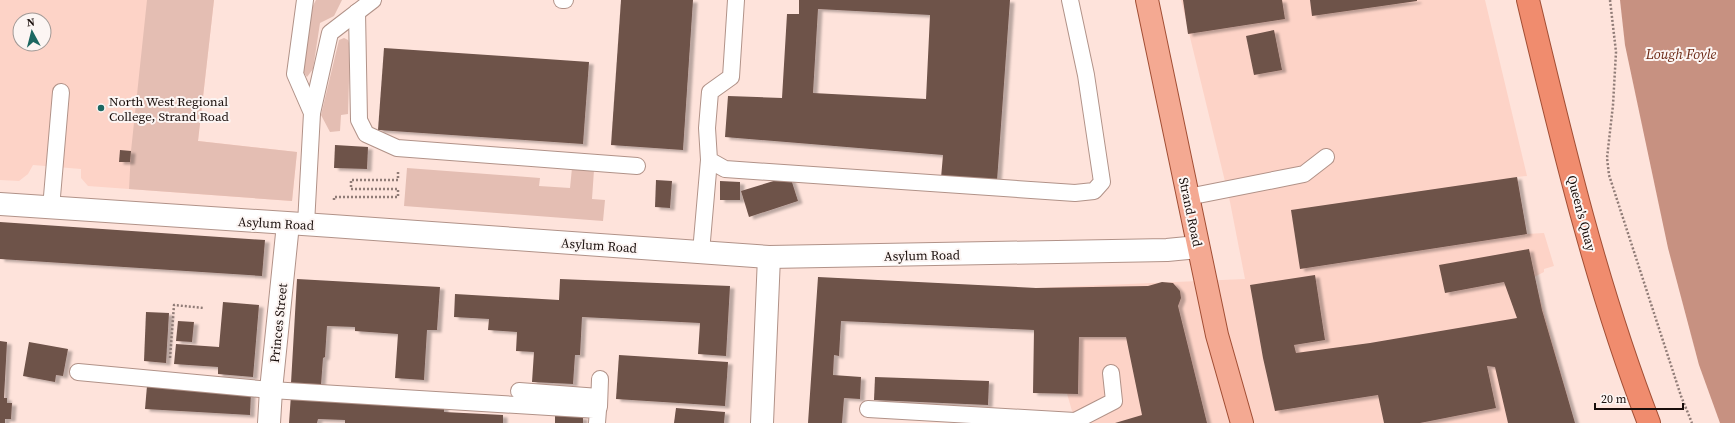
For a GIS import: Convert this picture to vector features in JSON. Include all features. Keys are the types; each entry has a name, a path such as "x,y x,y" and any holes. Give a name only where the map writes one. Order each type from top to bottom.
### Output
{"highway":[{"name":"Queen's Quay","path":"1528,0 1587,235 1631,375 1649,423"}],"main road":[{"name":"Strand Road","path":"1146,0 1217,335 1242,423"}],"street":[{"name":"Asylum Road","path":"0,204 769,257 1168,250 1198,247"},
{"name":"Princes Street","path":"269,423 271,390 297,224"},
{"path":"762,423 769,257"}],"lane":[{"path":"305,0 295,74 312,113"},
{"path":"297,224 312,113 330,33 373,0"},
{"path":"701,252 709,160 707,128 710,92 731,77 736,0"},
{"path":"709,160 725,169 1075,193 1094,190 1102,182 1101,167 1086,75 1070,0"},
{"path":"357,12 359,120 366,134 397,148 637,166"},
{"path":"51,208 61,92"},
{"path":"1188,197 1304,174 1326,157"},
{"path":"78,372 271,390 598,410"},
{"path":"868,409 1075,422 1114,401 1112,373"},
{"path":"598,410 600,379"},
{"path":"519,391 598,410"}],"path":[{"path":"1610,0 1616,52 1614,105 1607,158 1609,175 1681,396 1692,423"},
{"path":"334,196 398,197 398,189 351,189 351,180 398,180"},
{"path":"168,380 174,305 204,308"}],"shaded area":[{"name":"North West Regional College, Strand Road","path":"0,0 214,0 198,141 297,152 292,201 88,186 81,178 81,169 33,165 28,174 19,181 0,180"},
{"path":"147,0 214,0 198,141 297,152 292,201 129,189 131,151"},
{"path":"316,0 342,0 334,16 320,23 313,69 307,77 300,68 305,21"},
{"path":"1181,0 1485,0 1527,176 1517,177 1526,234 1544,233 1554,266 1544,269 1544,272 1534,277 1575,423 1078,423 1075,421 1036,288 1245,279 1230,202"},
{"path":"344,38 348,40 350,46 348,114 341,115 340,131 330,132 321,115 339,40"},
{"path":"407,168 540,178 539,186 570,188 572,168 594,170 592,199 605,200 603,221 404,206"}],"water":[{"name":"Lough Foyle","path":"1620,0 1735,0 1735,423 1720,423 1699,365 1668,248 1625,45"}],"building":[{"path":"621,0 693,0 683,150 611,145"},
{"path":"799,0 1010,0 997,181 941,178 943,155 725,137 728,96 782,98 787,14 799,14","holes":["818,9 930,15 926,99 813,93"]},
{"path":"1183,0 1282,0 1285,19 1188,34"},
{"path":"1310,0 1417,0 1417,1 1312,16"},
{"path":"1274,30 1282,70 1254,75 1246,36"},
{"path":"384,48 589,62 583,144 378,130"},
{"path":"335,145 368,147 367,169 334,168"},
{"path":"120,150 131,151 130,162 119,162"},
{"path":"790,176 798,201 749,217 741,191"},
{"path":"1517,177 1527,234 1300,269 1291,210"},
{"path":"656,180 672,181 670,208 655,207"},
{"path":"720,181 740,182 740,200 720,200"},
{"path":"0,222 265,240 262,276 0,259"},
{"path":"1529,249 1542,310 1575,423 1508,423 1495,367 1487,366 1496,408 1420,423 1384,423 1378,395 1275,411 1263,358 1250,285 1315,275 1325,340 1294,345 1296,353 1370,343 1517,318 1504,282 1445,293 1439,265"},
{"path":"818,277 1036,288 1148,286 1162,282 1173,283 1180,291 1181,298 1178,306 1207,423 1115,423 1142,415 1126,337 1079,337 1078,394 1033,393 1034,330 841,321 839,356 834,355 833,375 861,377 860,399 844,398 842,423 808,423"},
{"path":"297,279 440,287 437,330 427,330 424,380 395,378 398,334 355,331 355,327 327,326 321,385 291,383"},
{"path":"560,279 730,286 726,356 698,354 700,323 582,317 580,355 575,355 573,384 532,382 534,352 516,351 517,332 488,330 489,319 454,317 455,294 559,300"},
{"path":"223,302 259,305 253,377 218,374 218,367 174,364 176,344 219,347"},
{"path":"146,312 169,313 166,363 144,361"},
{"path":"178,321 194,322 192,342 176,341"},
{"path":"0,341 7,342 4,398 7,398 7,403 12,403 11,419 5,419 5,423 0,423"},
{"path":"29,342 68,349 63,376 56,375 55,382 23,376"},
{"path":"619,355 728,362 725,406 616,399"},
{"path":"875,377 989,381 988,405 874,400"},
{"path":"147,386 251,392 250,415 145,409"},
{"path":"291,395 444,406 444,412 503,415 503,423 345,423 345,420 318,419 317,423 289,423"},
{"path":"676,408 725,412 724,423 674,423"},
{"path":"555,415 583,417 583,423 555,423"}],"place":[{"name":"North West Regional College, Strand Road","path":"101,108"}]}
